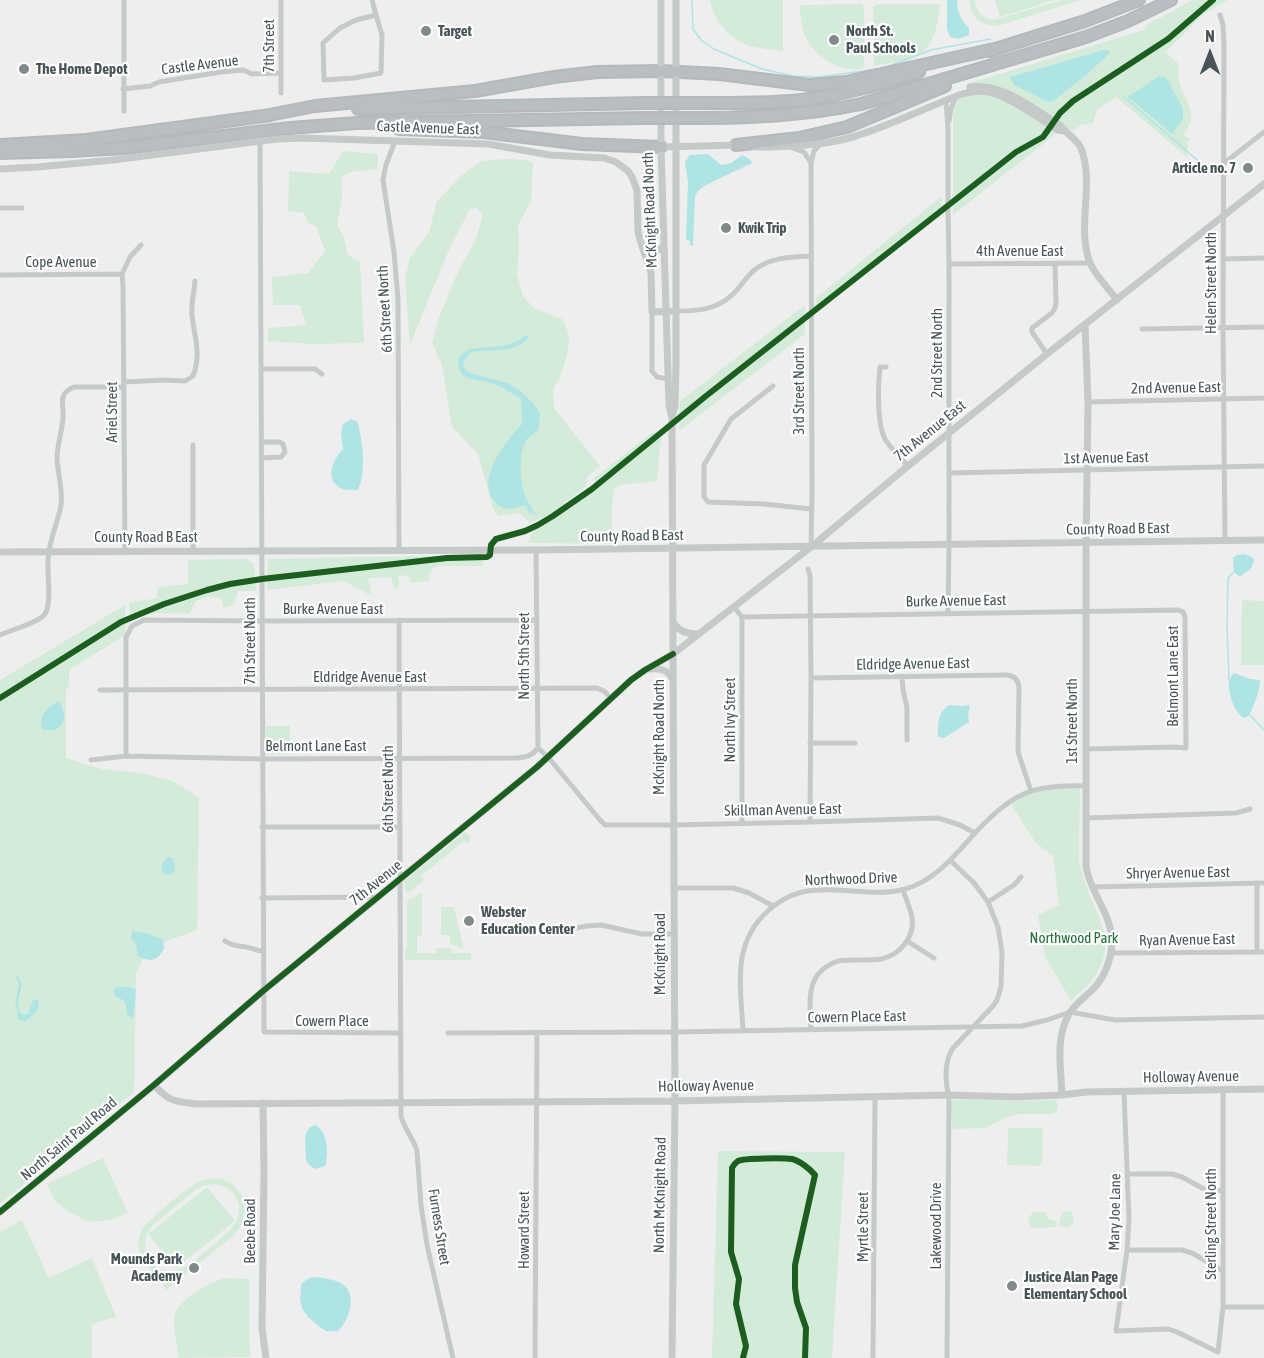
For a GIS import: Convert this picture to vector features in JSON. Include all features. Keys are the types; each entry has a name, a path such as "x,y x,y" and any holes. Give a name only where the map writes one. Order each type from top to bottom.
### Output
{"highway":[{"path":"0,145 86,140 264,116 343,109 772,102 822,97 889,81 994,49 1085,21 1139,0"},
{"path":"262,136 301,127 357,123 758,118 826,111 877,100 1105,30 1171,0"},
{"path":"264,116 315,106 475,91 597,72 662,71 719,74 809,85 846,82 994,49"},
{"path":"736,145 799,138 847,127 999,63"},
{"path":"0,153 124,148 375,129 483,132 582,144 661,147"}],"street":[{"path":"124,0 124,111"},
{"name":"7th Street","path":"281,0 281,93"},
{"path":"372,0 382,35 381,73 324,80 323,43 340,28 356,20 376,15"},
{"name":"McKnight Road North","path":"661,0 661,147 669,406 672,418 673,876"},
{"name":"McKnight Road North","path":"672,418 675,406 676,311 676,0"},
{"name":"Helen Street North","path":"1220,15 1224,47 1225,541"},
{"name":"Castle Avenue","path":"123,89 221,72 243,70 252,74 281,73"},
{"path":"946,101 952,94 968,88 981,86 995,88 1008,93 1059,125 1080,146 1085,163 1086,238 1090,263 1117,300"},
{"path":"661,147 736,145 786,147 820,144 879,128 975,91 994,93 1058,130 1064,131"},
{"name":"2nd Street North","path":"948,129 951,108 956,97"},
{"name":"2nd Street North","path":"946,101 949,264 948,613"},
{"path":"1223,164 1264,132"},
{"name":"Castle Avenue East","path":"0,169 93,162 262,136 488,144 550,155 611,160 628,171 637,190 638,231 652,282 652,371 657,376 668,379"},
{"name":"7th Street North","path":"262,136 264,1032"},
{"name":"6th Street North","path":"395,141 383,180 394,252 398,299 399,551"},
{"name":"3rd Street North","path":"811,547 811,163 814,151 820,144"},
{"path":"786,147 804,152 811,163"},
{"name":"7th Avenue East","path":"611,698 630,680 673,654 811,547 1047,354 1264,184"},
{"path":"0,208 22,208"},
{"path":"122,274 130,257 141,245"},
{"path":"646,258 664,246"},
{"path":"652,312 694,311 715,307 732,295 758,268 777,259 811,256"},
{"path":"1223,259 1264,258"},
{"path":"1047,354 1032,332 1032,328 1052,313 1055,308 1055,263"},
{"name":"4th Avenue East","path":"949,264 1090,263"},
{"name":"Cope Avenue","path":"0,275 122,274"},
{"name":"Ariel Street","path":"122,274 125,550"},
{"path":"0,635 39,620 46,613 49,551 61,504 57,452 63,420 62,398 66,391 77,387 165,380 185,381 190,378 195,372 198,348 192,312 195,281"},
{"name":"1st Street North","path":"1062,1095 1060,1055 1062,1034 1070,1012 1100,980 1111,953 1112,944 1110,924 1088,877 1086,867 1088,402 1085,325"},
{"path":"1142,329 1264,327"},
{"path":"886,367 880,367 878,385 884,438 908,466"},
{"path":"261,369 315,369 322,374"},
{"path":"773,386 731,419 704,465 704,497 708,502 716,503 764,504 812,509"},
{"name":"2nd Avenue East","path":"1088,402 1264,398"},
{"path":"261,442 279,442 283,444 285,452 281,457 261,458"},
{"path":"193,445 193,551"},
{"name":"1st Avenue East","path":"949,473 1264,466"},
{"name":"County Road B East","path":"0,552 536,550 1264,540"},
{"name":"North 5th Street","path":"536,550 538,748"},
{"path":"808,569 811,616 810,822"},
{"path":"734,607 742,617"},
{"name":"Burke Avenue East","path":"742,617 1086,611 1178,610 1183,612"},
{"name":"Belmont Lane East","path":"1086,749 1186,748 1185,617 1183,612"},
{"name":"North Ivy Street","path":"742,617 742,823"},
{"name":"Burke Avenue East","path":"125,690 126,637 132,626 144,620 536,620"},
{"name":"6th Street North","path":"399,620 400,1102"},
{"path":"673,622 682,632 699,634"},
{"path":"645,670 658,668 670,674 673,680"},
{"name":"Eldridge Avenue East","path":"811,678 1005,675 1015,678 1019,687 1018,752 1031,791"},
{"path":"902,677 907,708 908,740"},
{"name":"Eldridge Avenue East","path":"100,690 597,688 611,698"},
{"path":"125,690 126,756"},
{"name":"7th Avenue","path":"154,1085 263,991 548,758 611,698"},
{"path":"810,743 855,743"},
{"path":"538,748 548,758"},
{"name":"Belmont Lane East","path":"91,760 126,756 262,759 517,758 528,756 538,748"},
{"name":"Skillman Avenue East","path":"548,758 605,825 938,818 975,833"},
{"path":"975,833 1005,804 1031,791 1059,786 1085,786"},
{"path":"1086,818 1236,813 1250,809"},
{"path":"262,827 400,827"},
{"name":"Northwood Drive","path":"743,1031 742,955 752,930 773,906 790,896 809,890 878,893 903,890 932,876 975,833"},
{"name":"Lakewood Drive","path":"947,1358 948,1058 951,1050 997,1000 1001,987 1002,961 1000,938 995,917 988,902 975,883 950,860"},
{"name":"McKnight Road","path":"673,876 674,1032"},
{"path":"988,902 1014,885 1021,877"},
{"path":"1257,952 1261,883"},
{"name":"Shryer Avenue East","path":"1093,887 1261,883"},
{"path":"673,888 733,888 749,892 773,906"},
{"path":"811,1030 810,993 821,971 838,961 884,958 896,952 907,941 912,922 903,890"},
{"path":"262,898 378,897"},
{"path":"570,930 602,925 642,934 674,934"},
{"path":"225,941 233,946 263,951"},
{"path":"907,941 934,958"},
{"name":"Ryan Avenue East","path":"1111,953 1264,951"},
{"name":"Cowern Place East","path":"448,1033 1022,1026 1070,1012 1114,1020 1264,1017"},
{"name":"Cowern Place","path":"264,1032 400,1033"},
{"path":"536,1102 537,1032"},
{"name":"North McKnight Road","path":"672,1358 674,1032"},
{"name":"Holloway Avenue","path":"154,1085 162,1094 174,1101 196,1104 675,1101 948,1095 1015,1097 1086,1092 1264,1089"},
{"name":"North Saint Paul Road","path":"0,1212 154,1085"},
{"name":"Sterling Street North","path":"1218,1352 1223,1307 1223,1089"},
{"name":"Mary Joe Lane","path":"1124,1092 1129,1219 1116,1331 1173,1330 1218,1352"},
{"name":"Myrtle Street","path":"873,1358 875,1097"},
{"name":"Furness Street","path":"400,1102 403,1125 415,1143 417,1151 427,1245 453,1358"},
{"name":"Howard Street","path":"536,1102 536,1358"},
{"name":"Beebe Road","path":"263,1103 262,1328 266,1358"},
{"path":"1128,1174 1172,1174 1204,1189 1223,1191"},
{"path":"1127,1250 1182,1250 1192,1253 1223,1271"},
{"path":"1223,1307 1264,1307"}],"green space":[{"path":"710,0 783,0 783,51 749,46 735,39 719,22"},
{"path":"969,0 975,0 980,14 994,20 1062,0 1080,0 995,26 975,17"},
{"path":"995,0 1054,0 1000,17"},
{"path":"1192,0 1228,0 1205,13 1165,53 1178,63 1180,84 1191,110 1191,120 1184,135 1191,139 1188,141 1187,157 1116,97 1097,110 1093,123 1081,125 1072,131 1040,111 970,83 1144,30 1154,20"},
{"path":"861,4 864,7 864,68 848,69 832,64 818,54 808,42 799,5"},
{"path":"877,4 940,4 934,34 927,48 911,58 874,66 873,7"},
{"path":"972,94 996,96 1058,132 953,215 953,110 960,98"},
{"path":"343,151 378,154 378,169 350,172 341,178 342,198 337,225 343,235 348,255 360,262 364,343 312,344 268,341 268,328 306,325 300,305 273,305 272,277 308,273 325,251 316,226 308,223 304,213 288,211 289,171 329,174"},
{"path":"527,160 533,163 531,202 518,225 517,274 523,296 534,308 562,319 569,336 564,365 553,389 554,408 600,466 587,477 587,485 553,513 530,523 520,513 498,516 493,509 478,454 452,427 442,365 432,343 439,317 459,269 474,244 483,216 477,208 470,209 448,252 410,345 405,278 410,258 429,232 437,201 462,175 481,161"},
{"path":"942,196 941,215 817,311 816,298"},
{"path":"805,305 805,334 679,431 680,401"},
{"path":"653,432 661,438 657,481 621,485 614,489 612,540 608,544 528,543 532,532 565,512 597,488 594,478"},
{"path":"480,555 483,566 436,566 429,573 429,581 411,583 408,576 398,575 399,587 395,590 391,577 368,578 372,596 344,581 267,590 268,559"},
{"path":"246,559 254,564 256,591 238,591 234,605 223,608 221,598 207,597 196,601 189,614 150,613 130,621 129,603 157,598 158,587 188,584 188,560"},
{"path":"1242,600 1264,601 1264,665 1241,665"},
{"path":"125,605 125,635 69,670 69,686 66,689 66,758 102,769 142,773 173,781 199,798 197,930 148,948 136,974 134,1092 0,1204 0,680"},
{"path":"266,726 290,726 290,754 266,755"},
{"name":"Northwood Park","path":"1057,787 1080,787 1079,863 1102,927 1105,943 1103,960 1096,974 1071,1001 1045,957 1038,915 1059,905 1053,856 1036,843 1011,805 1026,795"},
{"path":"465,832 470,836 468,843 464,841 421,876 424,880 410,892 405,892 404,881"},
{"path":"422,892 422,935 417,936 417,953 436,953 436,948 451,948 452,953 471,953 471,960 405,960 407,901"},
{"path":"441,907 454,907 464,949 450,944 450,935 441,935"},
{"path":"953,1100 1056,1100 1058,1108 1052,1114 1019,1114 1006,1117 986,1128 954,1129 951,1103"},
{"path":"1008,1128 1043,1128 1042,1163 1039,1166 1007,1165"},
{"path":"718,1151 845,1152 832,1358 712,1358"},
{"path":"103,1158 128,1213 111,1220 88,1222 55,1201 47,1184"},
{"path":"211,1178 231,1183 241,1194 245,1209 242,1224 233,1236 166,1290 162,1285 172,1277 156,1273 144,1262 139,1247 141,1231 158,1213 185,1191 198,1182","holes":["216,1184 235,1196 239,1210 235,1224 229,1231 182,1268 166,1271 152,1264 147,1257 145,1240 154,1224 203,1186"]},
{"path":"207,1187 235,1221 176,1268 148,1234"},
{"path":"1064,1211 1072,1212 1074,1219 1068,1227 1060,1226 1059,1220"},
{"path":"1035,1212 1045,1212 1048,1219 1057,1221 1056,1227 1031,1227 1029,1218"},
{"path":"22,1220 49,1278 92,1258 116,1317 92,1324 92,1358 0,1358 0,1232"},
{"path":"224,1278 249,1279 250,1357 179,1358 174,1328 176,1312 180,1305 193,1294"}],"water":[{"path":"947,0 957,0 962,19 969,28 969,35 958,39 950,37 947,29"},
{"path":"1104,50 1110,51 1109,54 1053,101 1048,102 1014,85 1010,77"},
{"path":"1159,76 1166,77 1183,109 1183,119 1172,134 1127,96"},
{"path":"708,154 721,165 731,163 742,155 752,163 698,191 695,197 693,246 690,245 690,241 686,240 688,182 685,162 690,155"},
{"path":"526,335 529,338 516,347 471,352 463,362 465,369 470,373 508,383 519,390 540,413 539,430 526,441 521,456 521,480 533,510 530,514 525,505 509,509 498,505 490,493 489,482 501,450 522,424 521,399 495,384 467,378 460,371 459,365 459,357 469,349 503,346 516,342"},
{"path":"351,419 358,422 362,447 363,465 358,490 341,488 334,483 331,473 336,458 343,449 341,433 343,424"},
{"path":"1244,554 1254,559 1251,568 1240,577 1234,572 1233,558"},
{"path":"1234,673 1260,680 1255,703 1249,716 1244,718 1237,711 1231,697 1229,682"},
{"path":"59,701 64,714 63,722 53,731 43,730 42,716"},
{"path":"949,705 970,705 969,722 944,738 938,737 940,715"},
{"path":"169,857 174,859 175,870 173,874 168,875 163,873 161,868 163,862"},
{"path":"132,931 150,934 163,940 164,949 159,956 153,960 147,960 138,956 136,945 131,938"},
{"path":"15,976 18,977 22,987 18,999 21,1014 28,1014 33,1000 37,999 39,1003 36,1011 26,1021 19,1020 17,1015 18,1010 15,1004 19,984"},
{"path":"117,987 129,987 136,990 132,1018 127,1015 124,1001 114,994"},
{"path":"315,1125 325,1137 327,1155 325,1166 315,1169 306,1160 305,1136 309,1128"},
{"path":"312,1277 339,1282 346,1287 349,1293 351,1300 349,1314 338,1331 326,1331 321,1328 308,1317 302,1308 301,1285"}],"waterway":[{"path":"692,0 693,29 701,40 714,49 762,69 793,76 820,77 884,68 931,50 990,39"},
{"path":"1123,96 1203,165"},
{"path":"533,512 536,515"},
{"path":"1229,680 1228,578 1234,572"},
{"path":"1250,715 1264,730"}],"cycle path":[{"path":"0,698 121,622 164,604 207,590 262,579 447,558 487,557 496,539 538,525 592,489 706,396 1016,152 1043,137 1060,113 1073,101 1168,39 1213,0"},
{"path":"0,1212 154,1085 263,991 537,767 631,680 673,654"},
{"path":"743,1358 746,1346 736,1304 739,1279 731,1252 732,1168 736,1162 742,1160 773,1158 795,1160 805,1165 815,1175 795,1265 797,1302 806,1328 805,1358"}],"place":[{"name":"Target","path":"426,31"},
{"name":"North St. Paul Schools","path":"834,40"},
{"name":"The Home Depot","path":"24,69"},
{"name":"Article no. 7","path":"1248,168"},
{"name":"Kwik Trip","path":"726,228"},
{"name":"Webster Education Center","path":"469,921"},
{"name":"Mounds Park Academy","path":"194,1268"},
{"name":"Justice Alan Page Elementary School","path":"1012,1286"}]}
